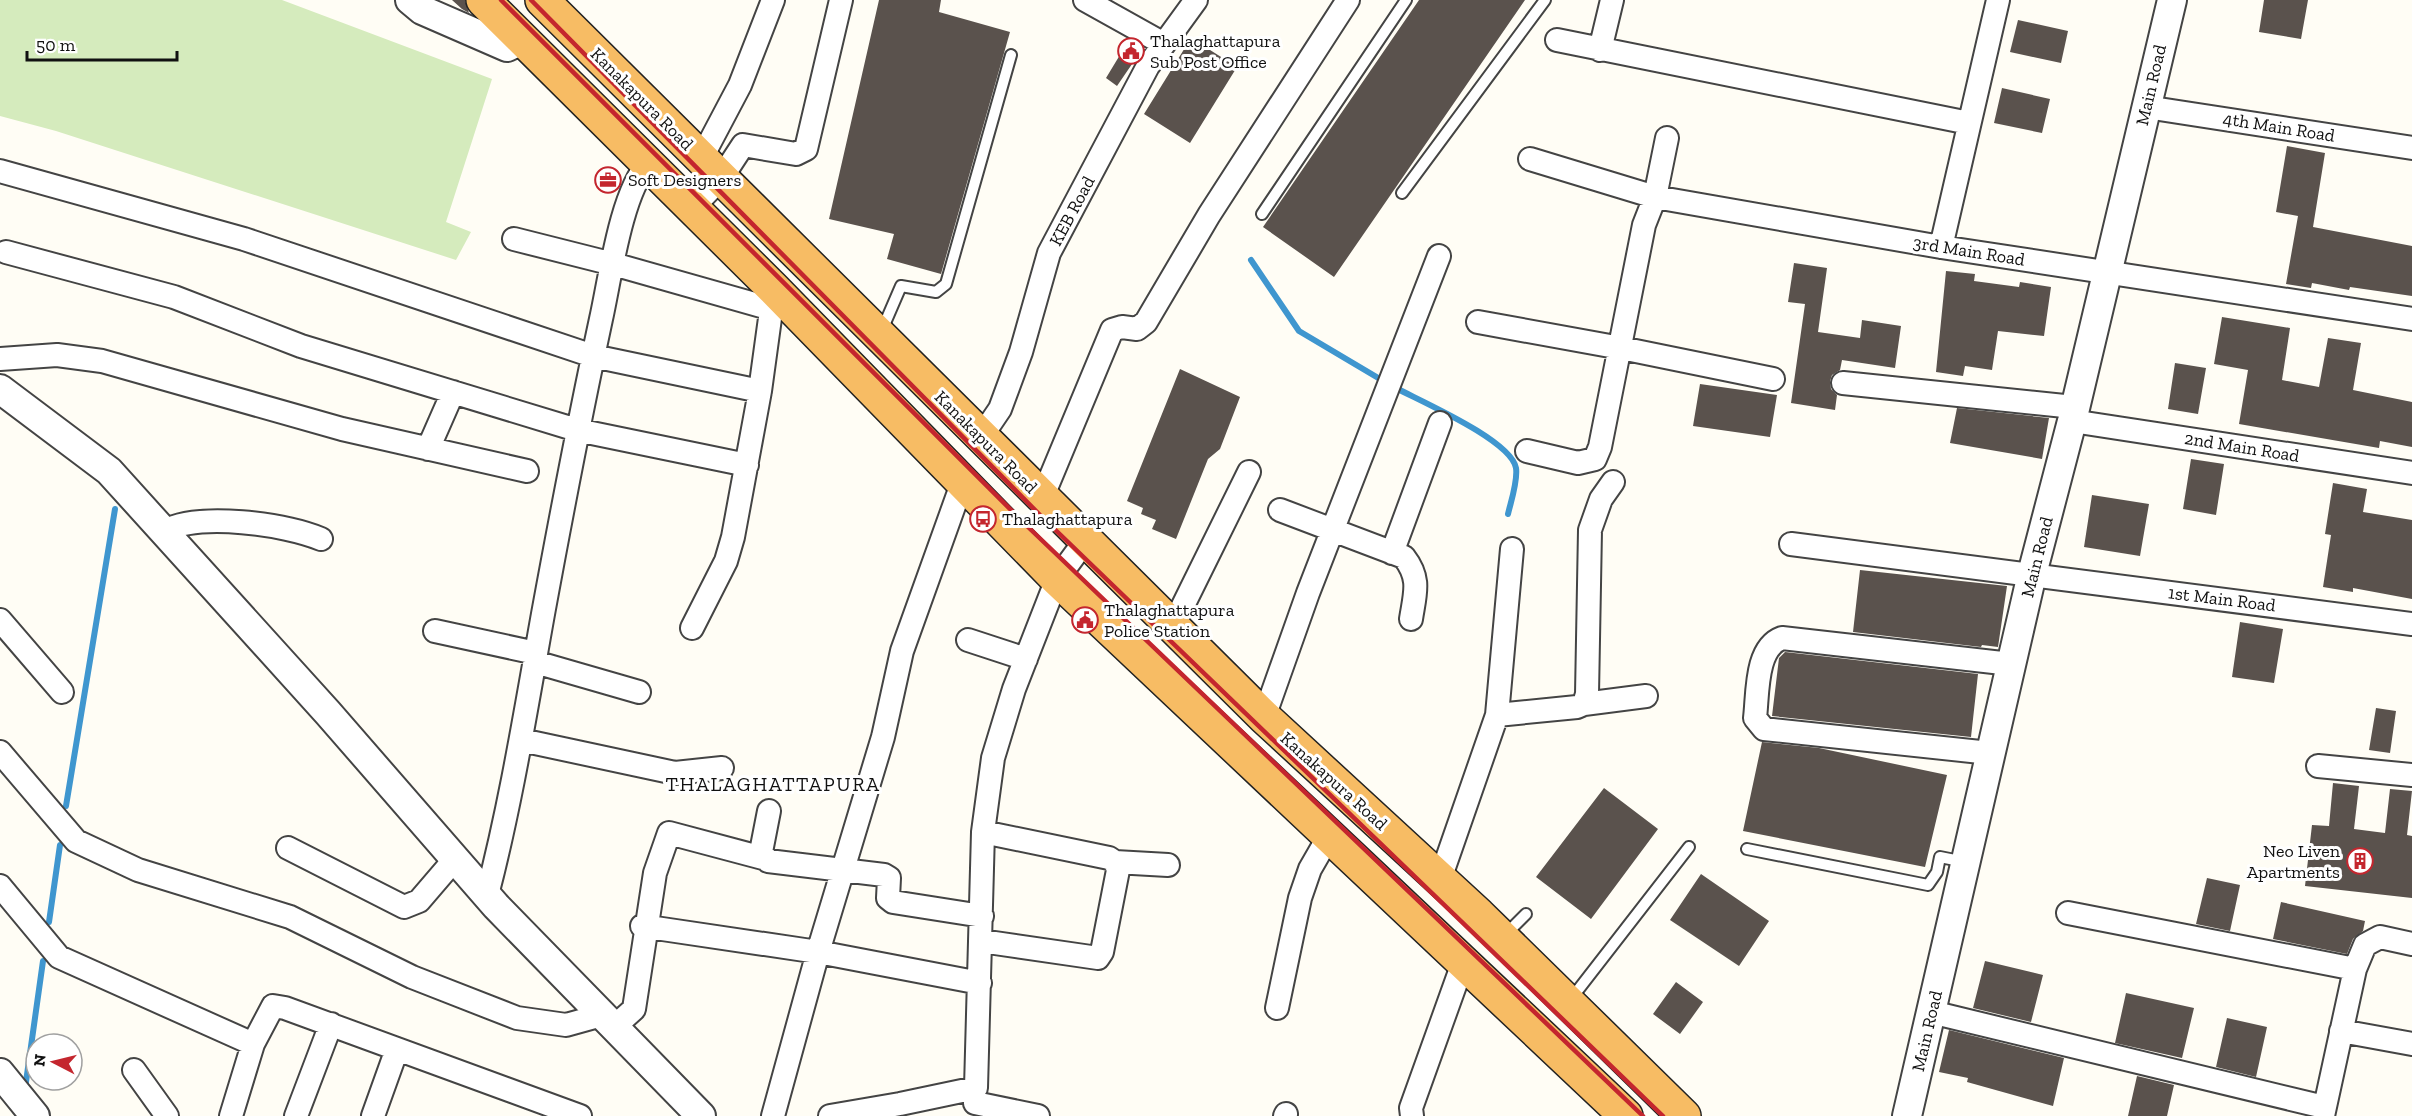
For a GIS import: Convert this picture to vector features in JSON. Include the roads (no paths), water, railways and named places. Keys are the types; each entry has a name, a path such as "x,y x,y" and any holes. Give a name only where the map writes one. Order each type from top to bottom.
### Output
{"highway":[{"path":"483,0 648,164 773,299 963,481 1057,579 1626,1116"},
{"name":"Kanakapura Road","path":"552,4 981,438 1264,717 1440,879 1684,1116"}],"street":[{"path":"410,0 422,10 444,21 507,47 524,39"},
{"path":"691,209 712,167 773,0"},
{"path":"712,167 743,145 796,154 806,149 841,0"},
{"path":"1085,0 1164,44"},
{"name":"KEB Road","path":"981,438 1000,409 1021,352 1050,254 1148,66 1197,0"},
{"path":"1042,498 1112,330 1122,327 1137,329 1146,322 1209,215 1348,0"},
{"path":"1600,50 1612,0"},
{"path":"1941,247 1998,0"},
{"name":"Main Road","path":"1906,1116 2032,574 2073,414 2172,0"},
{"path":"1557,40 1969,123"},
{"name":"4th Main Road","path":"2146,107 2412,148"},
{"path":"1527,451 1578,463 1595,459 1600,447 1621,348 1644,225 1654,197 1667,138"},
{"name":"3rd Main Road","path":"1530,159 1654,197 1941,247 2412,319"},
{"path":"487,895 507,820 577,430 613,264 626,207 641,172 648,164"},
{"path":"0,171 244,239 593,356 760,391"},
{"path":"514,239 613,264 773,299 747,465 726,561 692,628"},
{"path":"6,252 174,297 301,346 577,430 747,465"},
{"path":"1264,717 1439,256"},
{"path":"1478,322 1773,379"},
{"path":"0,359 57,355 102,362 342,429 527,471"},
{"name":"2nd Main Road","path":"1843,383 2073,414 2412,473"},
{"path":"0,389 109,471 328,713 487,895 701,1116"},
{"path":"428,449 453,392"},
{"path":"1392,553 1440,423"},
{"path":"1173,626 1249,472"},
{"path":"773,1116 818,952 883,737 902,651 963,481"},
{"path":"1584,704 1587,694 1590,530 1601,499 1613,482"},
{"path":"1280,510 1404,557 1415,571 1411,619"},
{"path":"164,531 186,524 256,523 302,531 321,539"},
{"path":"975,1102 983,831 993,758 1026,659 1057,579 1085,541"},
{"name":"1st Main Road","path":"1791,543 2412,624"},
{"path":"1440,879 1497,715 1512,549"},
{"path":"0,620 62,692"},
{"path":"435,631 536,657 639,692"},
{"path":"1990,753 1764,729 1755,718 1764,657 1773,641 1782,638 2011,663"},
{"path":"968,640 1026,659"},
{"path":"1497,715 1577,707 1584,704 1646,696"},
{"path":"521,740 675,773 722,768"},
{"path":"0,752 76,841 138,870 290,917 412,977 517,1018 566,1025 608,1021 634,1009 655,873 669,833 768,861 884,875 889,878 888,898 893,902 982,916"},
{"path":"2318,766 2412,775"},
{"path":"763,858 761,852 770,811"},
{"path":"983,831 1109,858 1115,862 1168,865"},
{"path":"1276,1008 1300,898 1310,869 1329,836"},
{"path":"288,848 404,907 419,901 455,859"},
{"path":"981,941 1098,958 1102,952 1118,870 1115,862"},
{"path":"0,886 59,957 253,1044"},
{"path":"2068,913 2355,969"},
{"path":"645,926 818,952 980,983"},
{"path":"1931,1012 2324,1111 2355,969 2365,945 2380,937 2412,944"},
{"path":"1412,1116 1411,1108 1464,963"},
{"path":"231,1116 253,1044 273,1006 331,1024 580,1116"},
{"path":"296,1116 331,1024"},
{"path":"2341,1031 2412,1044"},
{"path":"373,1116 397,1048"},
{"path":"134,1070 167,1116"},
{"path":"830,1116 975,1102 1038,1116"}],"lane":[{"path":"1262,213 1406,0"},
{"path":"1402,193 1545,0"},
{"path":"880,336 901,286 936,292 946,284 1011,55"},
{"path":"1568,1004 1689,847"},
{"path":"1747,849 1928,885 1937,873 1940,857 1966,862"},
{"path":"1502,939 1526,914"}],"waterway":[{"path":"1251,260 1299,331 1385,382"},
{"path":"1394,387 1463,422 1510,457 1516,473 1508,514"},
{"path":"66,806 115,509"},
{"path":"49,922 60,845"},
{"path":"33,1032 43,961"}],"railway":[{"path":"501,0 1027,526 1643,1116"},
{"path":"531,0 1040,515 1663,1116"}],"place":[{"name":"Thalaghattapura Sub Post Office","path":"1131,51"},
{"name":"Soft Designers","path":"608,180"},
{"name":"Thalaghattapura","path":"983,519"},
{"name":"Thalaghattapura Police Station","path":"1085,620"},
{"name":"Neo Liven Apartments","path":"2360,861"}],"district":[{"name":"THALAGHATTAPURA","path":"773,784"}]}
